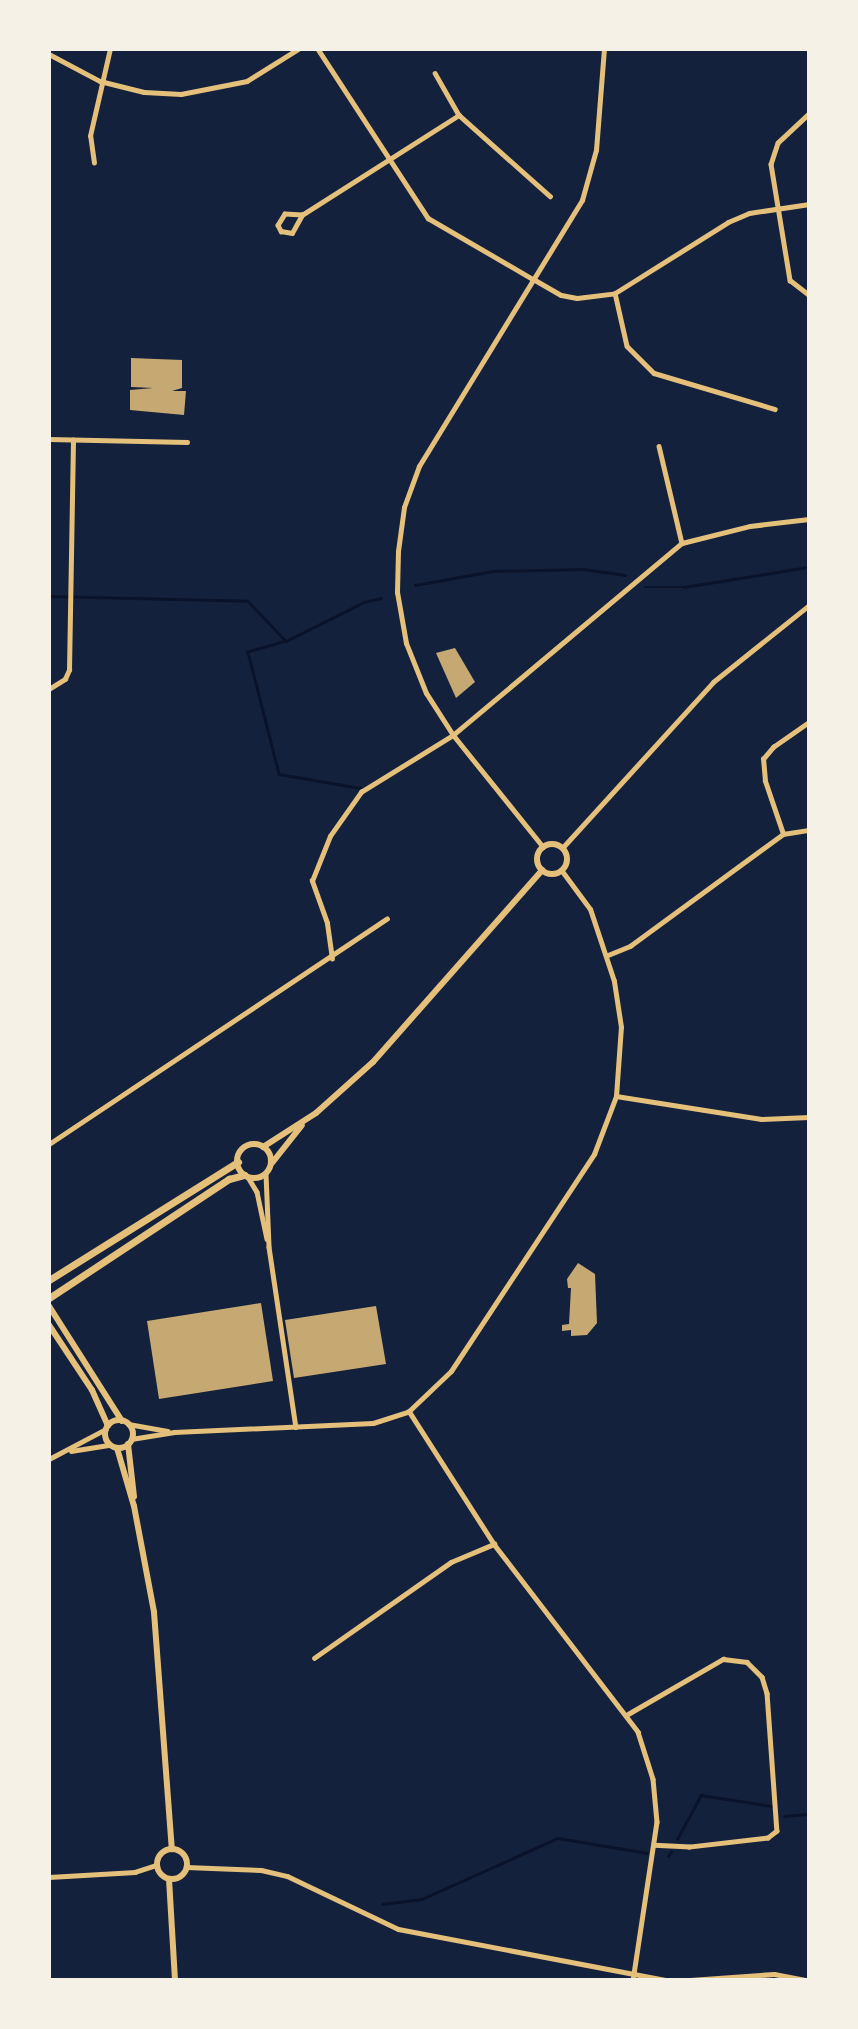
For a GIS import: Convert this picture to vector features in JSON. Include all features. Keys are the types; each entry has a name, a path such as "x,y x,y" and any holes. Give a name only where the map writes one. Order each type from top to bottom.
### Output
{"main road":[{"path":"543,847 563,847 568,856 562,871 552,874 542,870 537,861 543,847"},
{"path":"49,1298 229,1179 265,1174 306,1121 373,1062 542,870"},
{"path":"49,1280 237,1161 244,1148 263,1147 306,1121"},
{"path":"263,1147 271,1165"},
{"path":"237,1161 246,1176"},
{"path":"49,1306 125,1423 130,1442 134,1506 154,1612 172,1849"},
{"path":"49,1325 93,1390 134,1506"},
{"path":"107,1427 125,1423"},
{"path":"114,1446 130,1442"},
{"path":"169,1879 182,1875 186,1867 183,1854 172,1849 162,1853 157,1865 169,1879 175,1980"}],"street":[{"path":"94,163 90,135 100,81 110,49"},
{"path":"49,54 100,81 144,92 202,92 247,81 298,49"},
{"path":"318,49 421,209 439,228 561,295 576,298 615,293 728,222 809,204"},
{"path":"543,847 453,735 426,693 406,643 397,582 401,523 419,466 573,217 590,177 596,150 604,49"},
{"path":"435,73 459,115 550,196"},
{"path":"809,114 772,155 790,280 809,295"},
{"path":"302,215 285,214 278,225 281,231 292,233 302,215 459,115"},
{"path":"615,293 627,346 654,373 775,409"},
{"path":"49,439 187,442"},
{"path":"49,690 65,679 69,670 73,440"},
{"path":"659,446 682,543"},
{"path":"332,959 327,923 312,881 330,836 353,801 376,779 453,735 682,543 750,526 809,519"},
{"path":"563,847 713,682 809,605"},
{"path":"783,834 765,781 763,759 773,747 809,722"},
{"path":"608,955 630,946 783,834 809,830"},
{"path":"130,1442 174,1432 373,1423 409,1411 451,1371 594,1154 616,1096 621,1027 608,955 590,909 562,871"},
{"path":"49,1144 332,959 387,919"},
{"path":"616,1096 761,1119 809,1117"},
{"path":"265,1174 269,1247"},
{"path":"246,1176 257,1192 269,1247 296,1427"},
{"path":"409,1411 494,1544 628,1714 639,1732 653,1779 655,1844 634,1977"},
{"path":"125,1423 174,1432"},
{"path":"49,1459 67,1452 107,1427"},
{"path":"67,1452 114,1446"},
{"path":"314,1658 451,1562 494,1544"},
{"path":"628,1714 723,1660 747,1662 762,1677 767,1693 777,1831 768,1838 690,1847 655,1844"},
{"path":"49,1877 135,1872 157,1865"},
{"path":"186,1867 279,1874 398,1929 634,1977 665,1980"},
{"path":"691,1980 774,1974 806,1980"}],"building":[{"path":"131,358 182,360 182,388 172,391 186,391 184,415 130,410 130,390 153,388 131,387"},
{"path":"455,648 475,682 456,698 436,653"},
{"path":"578,1263 595,1274 597,1323 587,1335 571,1336 571,1330 562,1331 562,1325 569,1324 571,1288 568,1288 567,1279"},
{"path":"261,1303 273,1381 159,1399 147,1321"},
{"path":"376,1306 386,1364 294,1378 285,1320"}],"waterway":[{"path":"645,587 684,587 809,567"},
{"path":"415,585 493,571 583,569 626,575"},
{"path":"49,596 248,601 286,641 364,602 381,598"},
{"path":"286,641 248,652 279,774 360,788"},
{"path":"677,1839 701,1795 771,1806"},
{"path":"784,1816 809,1814"},
{"path":"382,1904 422,1899 558,1838 647,1853"},
{"path":"668,1856 671,1852"}]}
